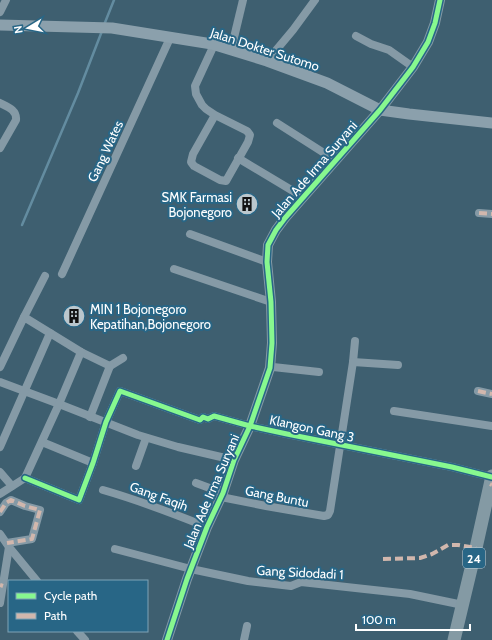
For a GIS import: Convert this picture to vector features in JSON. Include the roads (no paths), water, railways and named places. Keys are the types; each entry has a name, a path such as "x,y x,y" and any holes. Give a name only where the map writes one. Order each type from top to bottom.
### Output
{"highway":[{"name":"24","path":"454,640 492,481"}],"main road":[{"name":"Jalan Dokter Sutomo","path":"0,25 112,28 214,45 268,61 327,83 380,110 492,123"}],"street":[{"path":"0,12 6,0"},
{"path":"231,50 243,0"},
{"path":"268,61 315,0"},
{"name":"Jalan Ade Irma Suryani","path":"167,640 187,579 207,527 222,495 234,460 250,426 270,368 272,343 271,302 267,262 268,245 276,230 285,218 380,110 413,67 428,42 435,23 440,0"},
{"path":"356,36 371,44 389,50 413,67"},
{"name":"Gang Wates","path":"62,274 170,38"},
{"path":"214,45 195,86 196,94 206,110 249,133 250,135 250,138 226,181 220,180 194,166 191,162 193,154 214,115"},
{"path":"0,103 14,112 16,120 0,148"},
{"path":"277,123 335,160"},
{"path":"238,158 303,197"},
{"path":"479,213 492,214"},
{"path":"190,234 267,262"},
{"path":"174,269 271,302"},
{"path":"0,367 45,276"},
{"path":"24,317 81,352 110,366"},
{"path":"0,447 50,333"},
{"path":"340,444 356,341"},
{"path":"0,494 25,478 81,352"},
{"path":"90,417 110,366 123,358"},
{"path":"353,362 398,365"},
{"path":"270,368 273,367 319,372"},
{"path":"0,382 146,438 234,460"},
{"name":"Klangon Gang 3","path":"106,422 120,391 200,420 203,417 208,419 214,416 287,434 452,467 492,481"},
{"path":"478,391 492,394"},
{"path":"394,411 492,426"},
{"path":"25,478 79,500 94,463 106,422"},
{"path":"136,466 146,438"},
{"path":"42,442 94,463"},
{"name":"Gang Buntu","path":"196,483 222,495 309,514 324,516 328,515 340,444"},
{"path":"0,472 12,486"},
{"name":"Gang Faqih","path":"103,490 172,513 207,527"},
{"path":"0,512 6,503 11,500 40,510 32,539 8,545"},
{"path":"0,534 36,580"},
{"path":"0,603 1,586 8,545"},
{"name":"Gang Sidodadi 1","path":"115,550 191,569 248,581 291,586 301,582 308,582 410,594 463,605"},
{"path":"244,640 247,626"},
{"path":"78,632 85,640"}],"waterway":[{"path":"104,25 114,0"},
{"path":"22,225 78,93 102,31"}],"place":[{"name":"SMK Farmasi Bojonegoro","path":"247,204"},
{"name":"MIN 1 Bojonegoro Kepatihan,Bojonegoro","path":"74,316"}]}
